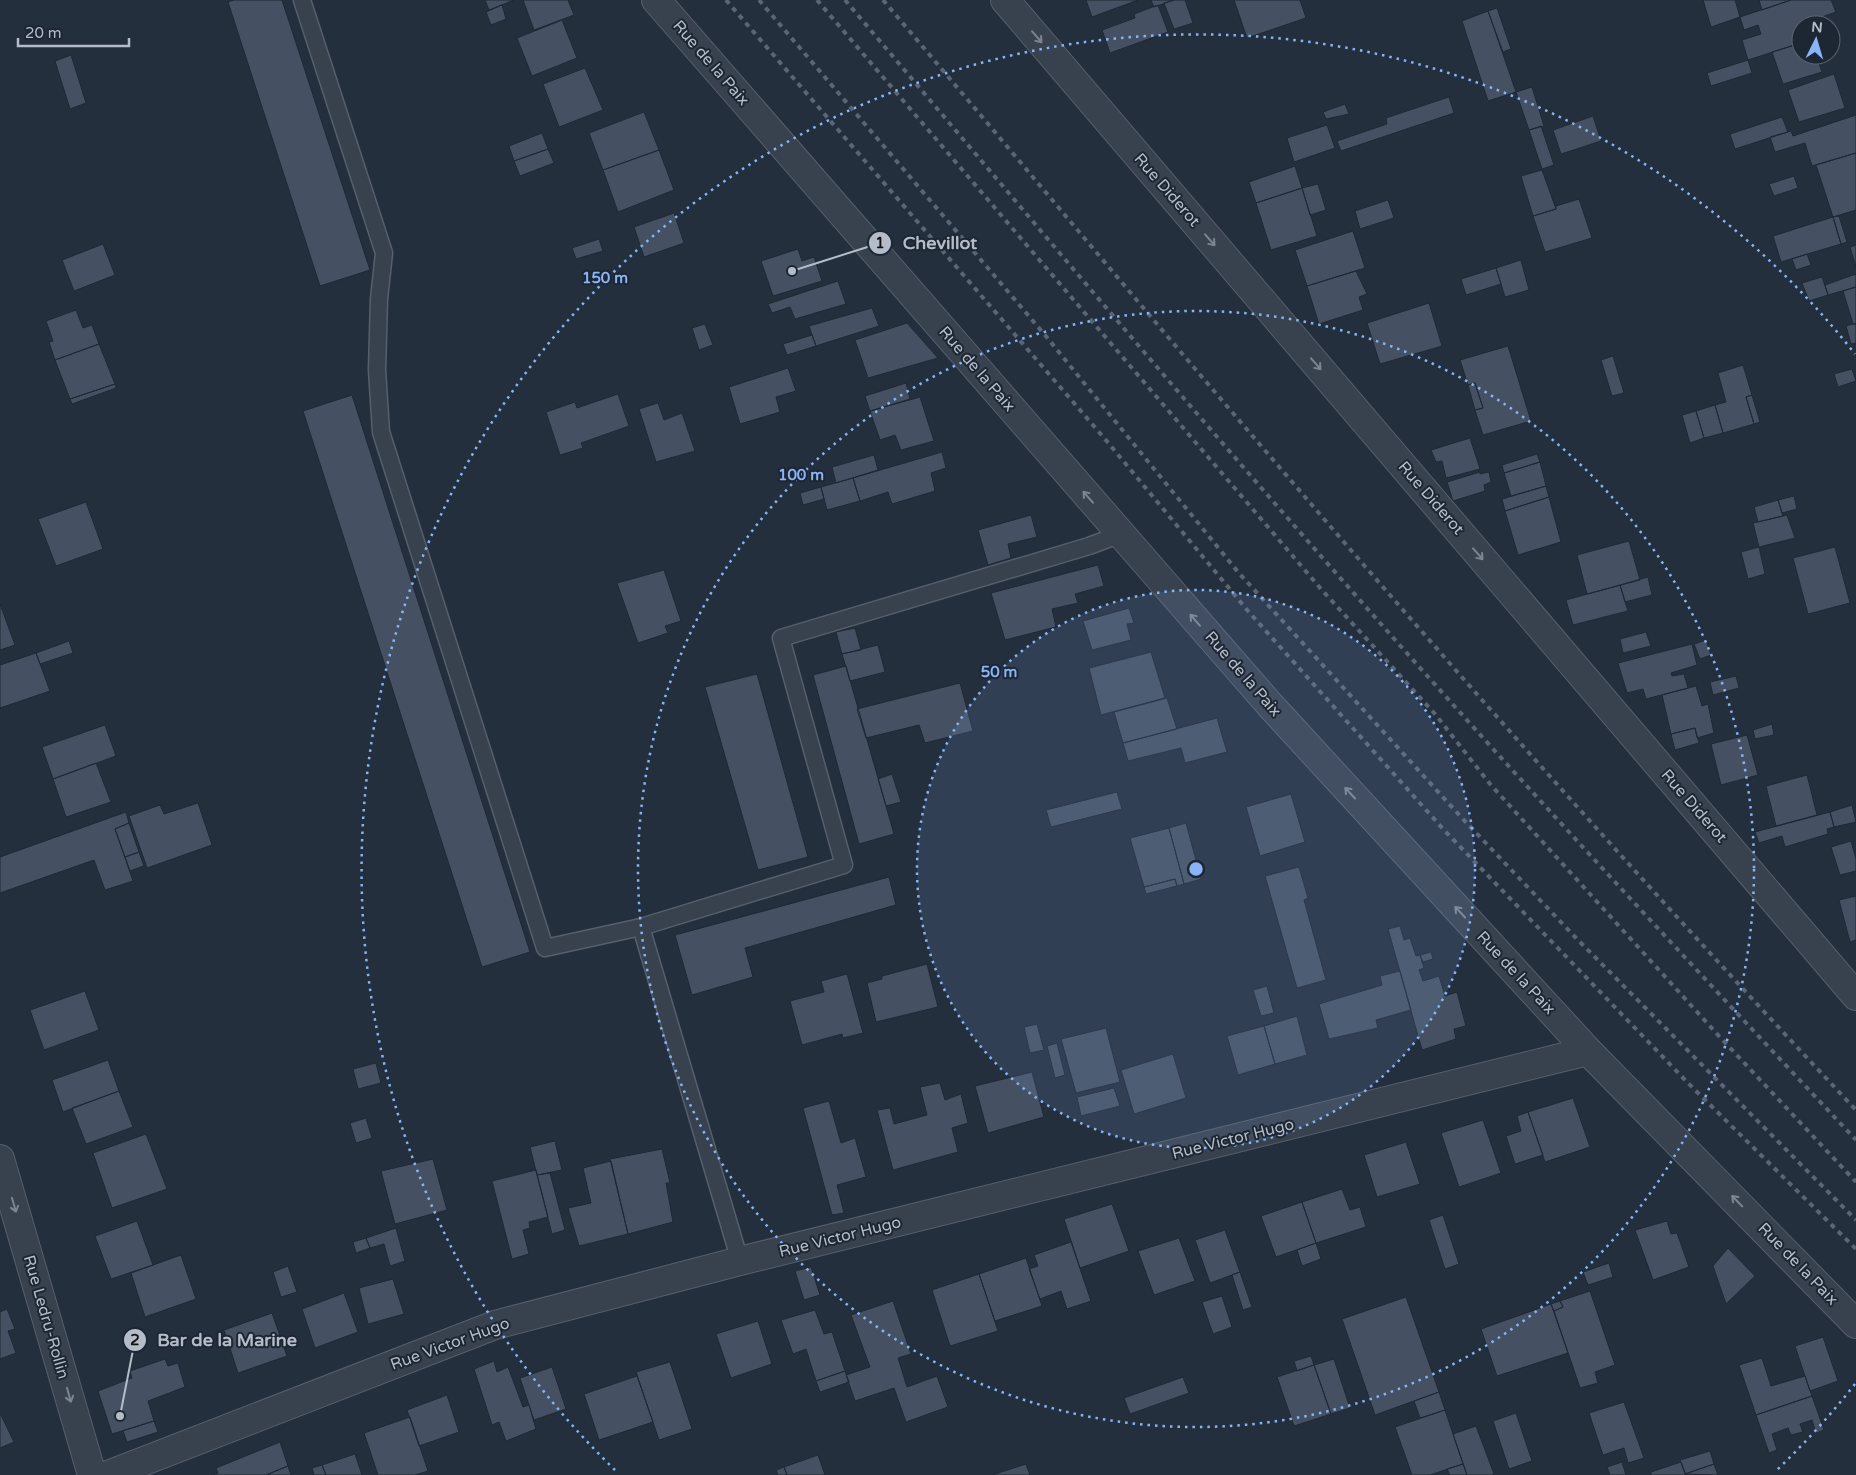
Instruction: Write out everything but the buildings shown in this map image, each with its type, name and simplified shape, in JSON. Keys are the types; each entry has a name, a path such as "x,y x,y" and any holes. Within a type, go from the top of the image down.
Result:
{"street":[{"name":"Rue de la Paix","path":"656,0 1270,705 1588,1051 1856,1324"},
{"name":"Rue Diderot","path":"1005,0 1856,996"},
{"name":"Rue Victor Hugo","path":"108,1475 495,1325 740,1261 1588,1051"},
{"name":"Rue Ledru-Rollin","path":"0,1158 92,1475"}],"lane":[{"path":"302,0 384,253 379,299 377,370 381,432 545,948 641,927 844,865 781,638 1089,546 1121,534"},
{"path":"641,927 740,1261"}],"railway":[{"path":"726,0 1105,439 1248,611 1444,830 1688,1083 1856,1249"},
{"path":"759,0 1045,335 1238,572 1461,817 1576,938 1856,1220"},
{"path":"817,0 1321,589 1435,714 1490,784 1718,1035 1856,1182"},
{"path":"845,0 1155,364 1406,652 1597,863 1856,1140"},
{"path":"883,0 1231,411 1422,632 1637,873 1856,1110"}],"place":[{"name":"Chevillot","path":"792,271"},
{"name":"Bar de la Marine","path":"120,1416"}]}
